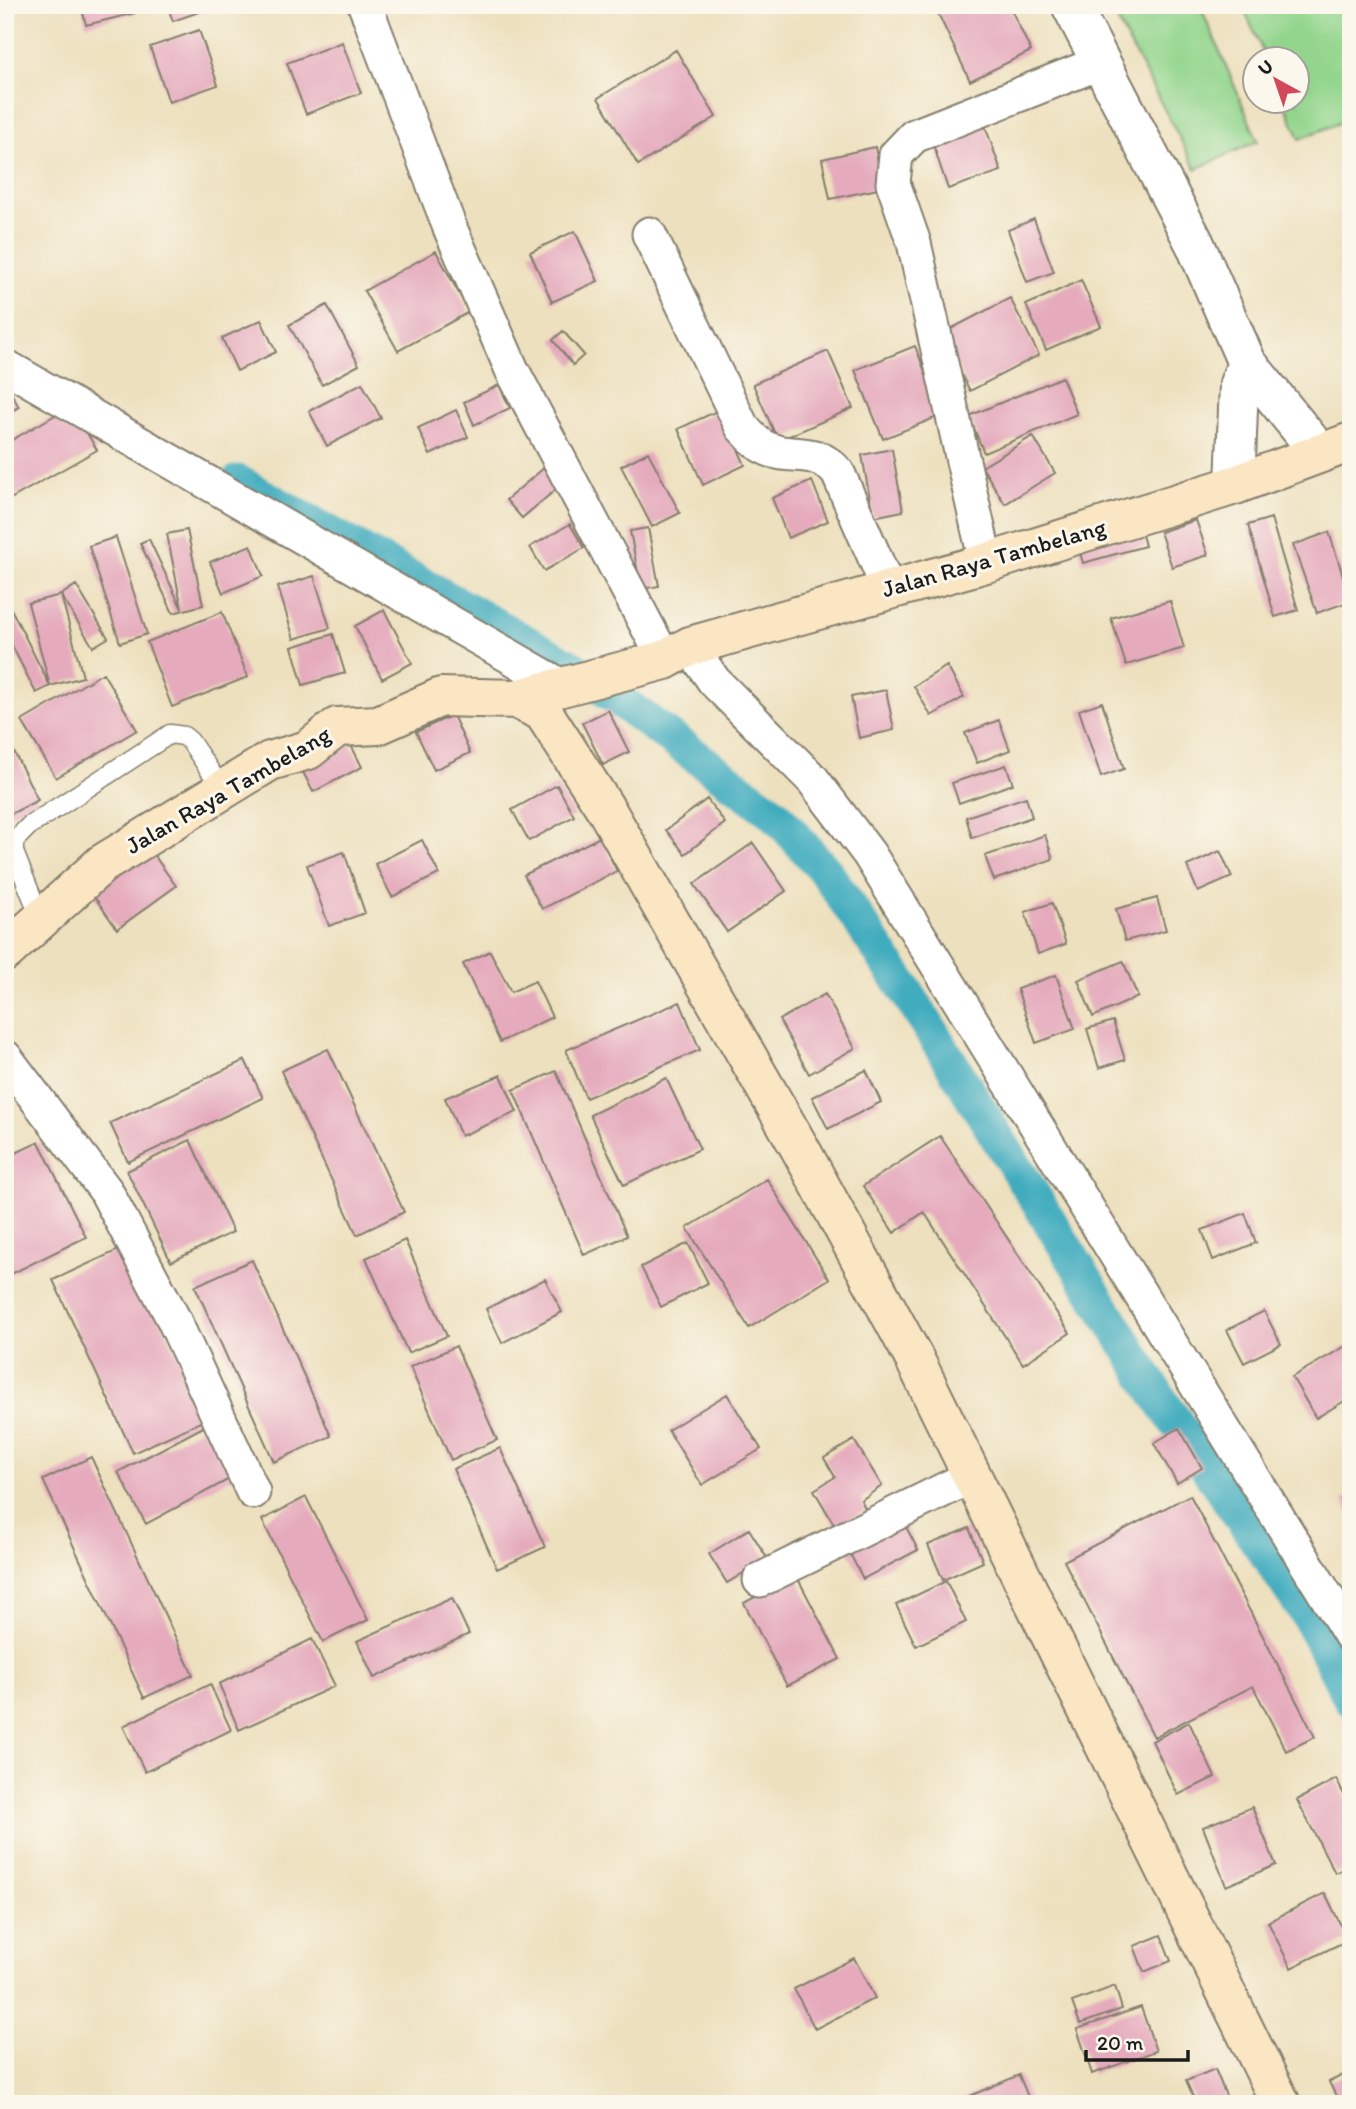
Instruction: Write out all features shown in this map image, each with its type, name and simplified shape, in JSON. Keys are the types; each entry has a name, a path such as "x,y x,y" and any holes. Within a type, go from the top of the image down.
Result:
{"main road":[{"name":"Jalan Raya Tambelang","path":"5,952 42,922 102,864 270,761 308,750 337,727 378,725 441,697 516,699 565,688 888,588 986,563 1235,485 1335,447"},
{"path":"516,699 543,712 607,811 841,1225 972,1476 1281,2104"}],"street":[{"path":"365,5 450,229 512,370 663,658 714,681 813,780 869,854 1351,1636"},
{"path":"1071,5 1195,244 1247,363 1335,447"},
{"path":"986,563 914,243 893,183 892,167 901,147 914,136 1102,62"},
{"path":"649,234 742,427 764,447 819,456 831,465 838,473 888,588"},
{"path":"1235,485 1239,384 1247,363"},
{"path":"5,366 565,688"},
{"path":"9,1062 106,1191 174,1320 253,1492"},
{"path":"760,1580 972,1476"}],"lane":[{"path":"42,922 14,852 14,841 29,826 170,734 184,736 190,741 223,790"}],"green space":[{"path":"1109,5 1200,5 1240,99 1240,116 1247,116 1258,141 1196,169"},
{"path":"1242,5 1351,5 1351,118 1300,139 1290,116 1310,116 1310,46 1260,46"}],"building":[{"path":"81,5 133,5 135,13 86,25"},
{"path":"167,5 215,5 216,6 173,21"},
{"path":"934,5 1009,5 1031,51 970,81"},
{"path":"199,30 218,85 169,102 150,47"},
{"path":"342,42 361,93 306,114 287,63"},
{"path":"676,50 716,117 638,165 598,98"},
{"path":"983,120 1001,171 948,189 931,138"},
{"path":"875,147 883,188 830,199 822,159"},
{"path":"1034,219 1054,272 1027,282 1008,230"},
{"path":"575,231 598,281 552,302 530,252"},
{"path":"436,251 469,312 398,351 364,291"},
{"path":"1081,280 1101,326 1046,350 1026,305"},
{"path":"1010,298 1039,355 970,391 941,334"},
{"path":"327,305 359,365 322,385 289,325"},
{"path":"261,320 276,352 237,371 222,338"},
{"path":"563,331 584,355 573,365 553,340"},
{"path":"915,346 942,415 883,439 855,370"},
{"path":"828,351 853,408 778,441 753,384"},
{"path":"1062,377 1077,414 984,453 969,416"},
{"path":"5,382 19,407 5,414"},
{"path":"362,383 381,418 327,446 309,411"},
{"path":"499,385 510,408 474,425 464,402"},
{"path":"71,406 97,450 5,502 5,444"},
{"path":"721,409 745,465 703,485 678,429"},
{"path":"456,410 468,437 430,455 418,428"},
{"path":"1033,436 1055,473 1005,504 982,467"},
{"path":"892,449 903,511 873,517 862,455"},
{"path":"648,452 680,513 652,527 621,466"},
{"path":"545,467 560,486 522,518 506,500"},
{"path":"812,481 828,521 788,538 772,498"},
{"path":"1135,508 1145,546 1083,563 1072,525"},
{"path":"1271,518 1298,610 1275,617 1248,525"},
{"path":"1196,520 1208,555 1172,567 1160,532"},
{"path":"570,524 584,548 544,571 530,547"},
{"path":"648,528 659,586 641,589 630,531"},
{"path":"187,530 203,605 173,613 140,543 149,539 182,609 167,534"},
{"path":"1329,532 1351,601 1317,613 1293,545"},
{"path":"116,537 147,634 120,643 89,546"},
{"path":"251,545 263,576 223,593 210,562"},
{"path":"314,576 330,628 294,639 278,587"},
{"path":"76,585 108,638 93,647 61,595"},
{"path":"61,595 83,677 50,686 28,603"},
{"path":"1170,601 1184,648 1126,665 1111,618"},
{"path":"8,603 50,686 36,693 5,632 5,604"},
{"path":"384,610 412,663 382,679 355,626"},
{"path":"222,612 248,677 172,707 147,642"},
{"path":"333,634 345,673 303,685 292,647"},
{"path":"947,666 964,697 931,716 914,686"},
{"path":"103,673 137,730 56,778 22,721"},
{"path":"886,690 894,730 859,738 851,697"},
{"path":"1102,702 1124,769 1101,777 1079,710"},
{"path":"608,710 629,752 603,765 582,723"},
{"path":"453,715 470,753 434,770 416,732"},
{"path":"999,720 1010,750 977,763 965,733"},
{"path":"8,740 38,800 5,817 5,742"},
{"path":"350,743 362,767 313,792 301,768"},
{"path":"1006,765 1013,784 959,803 952,783"},
{"path":"557,785 574,816 529,841 512,810"},
{"path":"1026,797 1032,817 972,838 966,817"},
{"path":"707,799 725,823 685,854 666,830"},
{"path":"1045,835 1053,859 994,880 985,856"},
{"path":"141,837 176,886 117,929 82,879"},
{"path":"600,837 617,871 542,909 524,875"},
{"path":"422,840 439,874 392,897 375,864"},
{"path":"753,843 786,891 727,932 694,884"},
{"path":"1220,851 1232,877 1198,892 1187,866"},
{"path":"344,852 365,913 329,926 307,865"},
{"path":"1157,898 1166,930 1125,941 1116,909"},
{"path":"1052,903 1066,944 1038,954 1025,912"},
{"path":"490,951 511,992 535,981 552,1017 500,1042 463,964"},
{"path":"1123,961 1138,997 1093,1017 1078,980"},
{"path":"1056,975 1075,1029 1036,1043 1017,989"},
{"path":"825,994 855,1048 809,1074 779,1020"},
{"path":"680,1002 700,1050 586,1098 566,1050"},
{"path":"1113,1021 1125,1060 1099,1068 1087,1029"},
{"path":"328,1049 404,1212 357,1235 281,1071"},
{"path":"245,1060 263,1098 128,1162 110,1123"},
{"path":"866,1070 881,1102 828,1129 812,1097"},
{"path":"556,1071 627,1236 584,1255 513,1090"},
{"path":"501,1075 517,1112 461,1136 445,1098"},
{"path":"666,1078 700,1149 624,1185 590,1115"},
{"path":"940,1136 1070,1333 1023,1364 924,1212 894,1233 863,1186"},
{"path":"190,1140 233,1232 171,1262 127,1171"},
{"path":"39,1142 86,1237 5,1277 5,1158"},
{"path":"767,1179 829,1279 749,1328 687,1228"},
{"path":"1245,1213 1256,1243 1213,1260 1202,1230"},
{"path":"405,1240 447,1336 408,1353 366,1258"},
{"path":"688,1243 708,1283 661,1307 641,1267"},
{"path":"127,1246 207,1419 133,1453 53,1280"},
{"path":"252,1260 331,1436 274,1462 195,1286"},
{"path":"545,1279 562,1312 502,1343 486,1309"},
{"path":"1264,1311 1281,1344 1244,1363 1227,1330"},
{"path":"1351,1343 1351,1397 1316,1418 1292,1377"},
{"path":"456,1346 497,1440 451,1460 410,1367"},
{"path":"727,1394 761,1449 702,1485 668,1430"},
{"path":"207,1425 235,1476 146,1524 118,1472"},
{"path":"1179,1428 1202,1468 1177,1483 1154,1443"},
{"path":"854,1440 882,1486 861,1500 866,1510 836,1528 814,1490 835,1477 824,1458"},
{"path":"500,1448 545,1547 497,1569 453,1469"},
{"path":"91,1457 193,1675 144,1698 43,1480"},
{"path":"1190,1495 1315,1737 1286,1751 1253,1686 1154,1737 1064,1561"},
{"path":"1351,1496 1351,1516 1343,1500"},
{"path":"306,1497 368,1620 323,1642 262,1520"},
{"path":"901,1517 918,1550 863,1579 846,1546"},
{"path":"969,1528 983,1562 943,1580 928,1545"},
{"path":"749,1529 767,1558 727,1583 709,1554"},
{"path":"796,1575 840,1659 787,1686 744,1603"},
{"path":"946,1581 966,1622 916,1646 896,1605"},
{"path":"452,1598 469,1634 374,1678 357,1641"},
{"path":"312,1639 335,1686 239,1730 219,1684"},
{"path":"210,1684 231,1730 145,1772 123,1726"},
{"path":"1189,1722 1215,1777 1178,1795 1152,1741"},
{"path":"1336,1779 1351,1808 1351,1865 1335,1873 1297,1800"},
{"path":"1252,1807 1276,1865 1226,1886 1203,1827"},
{"path":"1325,1893 1348,1940 1291,1968 1268,1922"},
{"path":"1161,1935 1171,1961 1144,1972 1134,1946"},
{"path":"854,1958 875,1998 815,2029 794,1989"},
{"path":"1115,1986 1122,2009 1080,2024 1072,2002"},
{"path":"1141,2007 1156,2051 1092,2074 1077,2029"},
{"path":"1215,2069 1227,2098 1212,2104 1196,2104 1186,2081"},
{"path":"1351,2071 1351,2104 1340,2104 1329,2082"},
{"path":"1019,2075 1031,2104 967,2104 965,2098"}],"waterway":[{"path":"238,482 585,675 776,815 826,872 903,986 1162,1402 1307,1614 1351,1700"}]}
